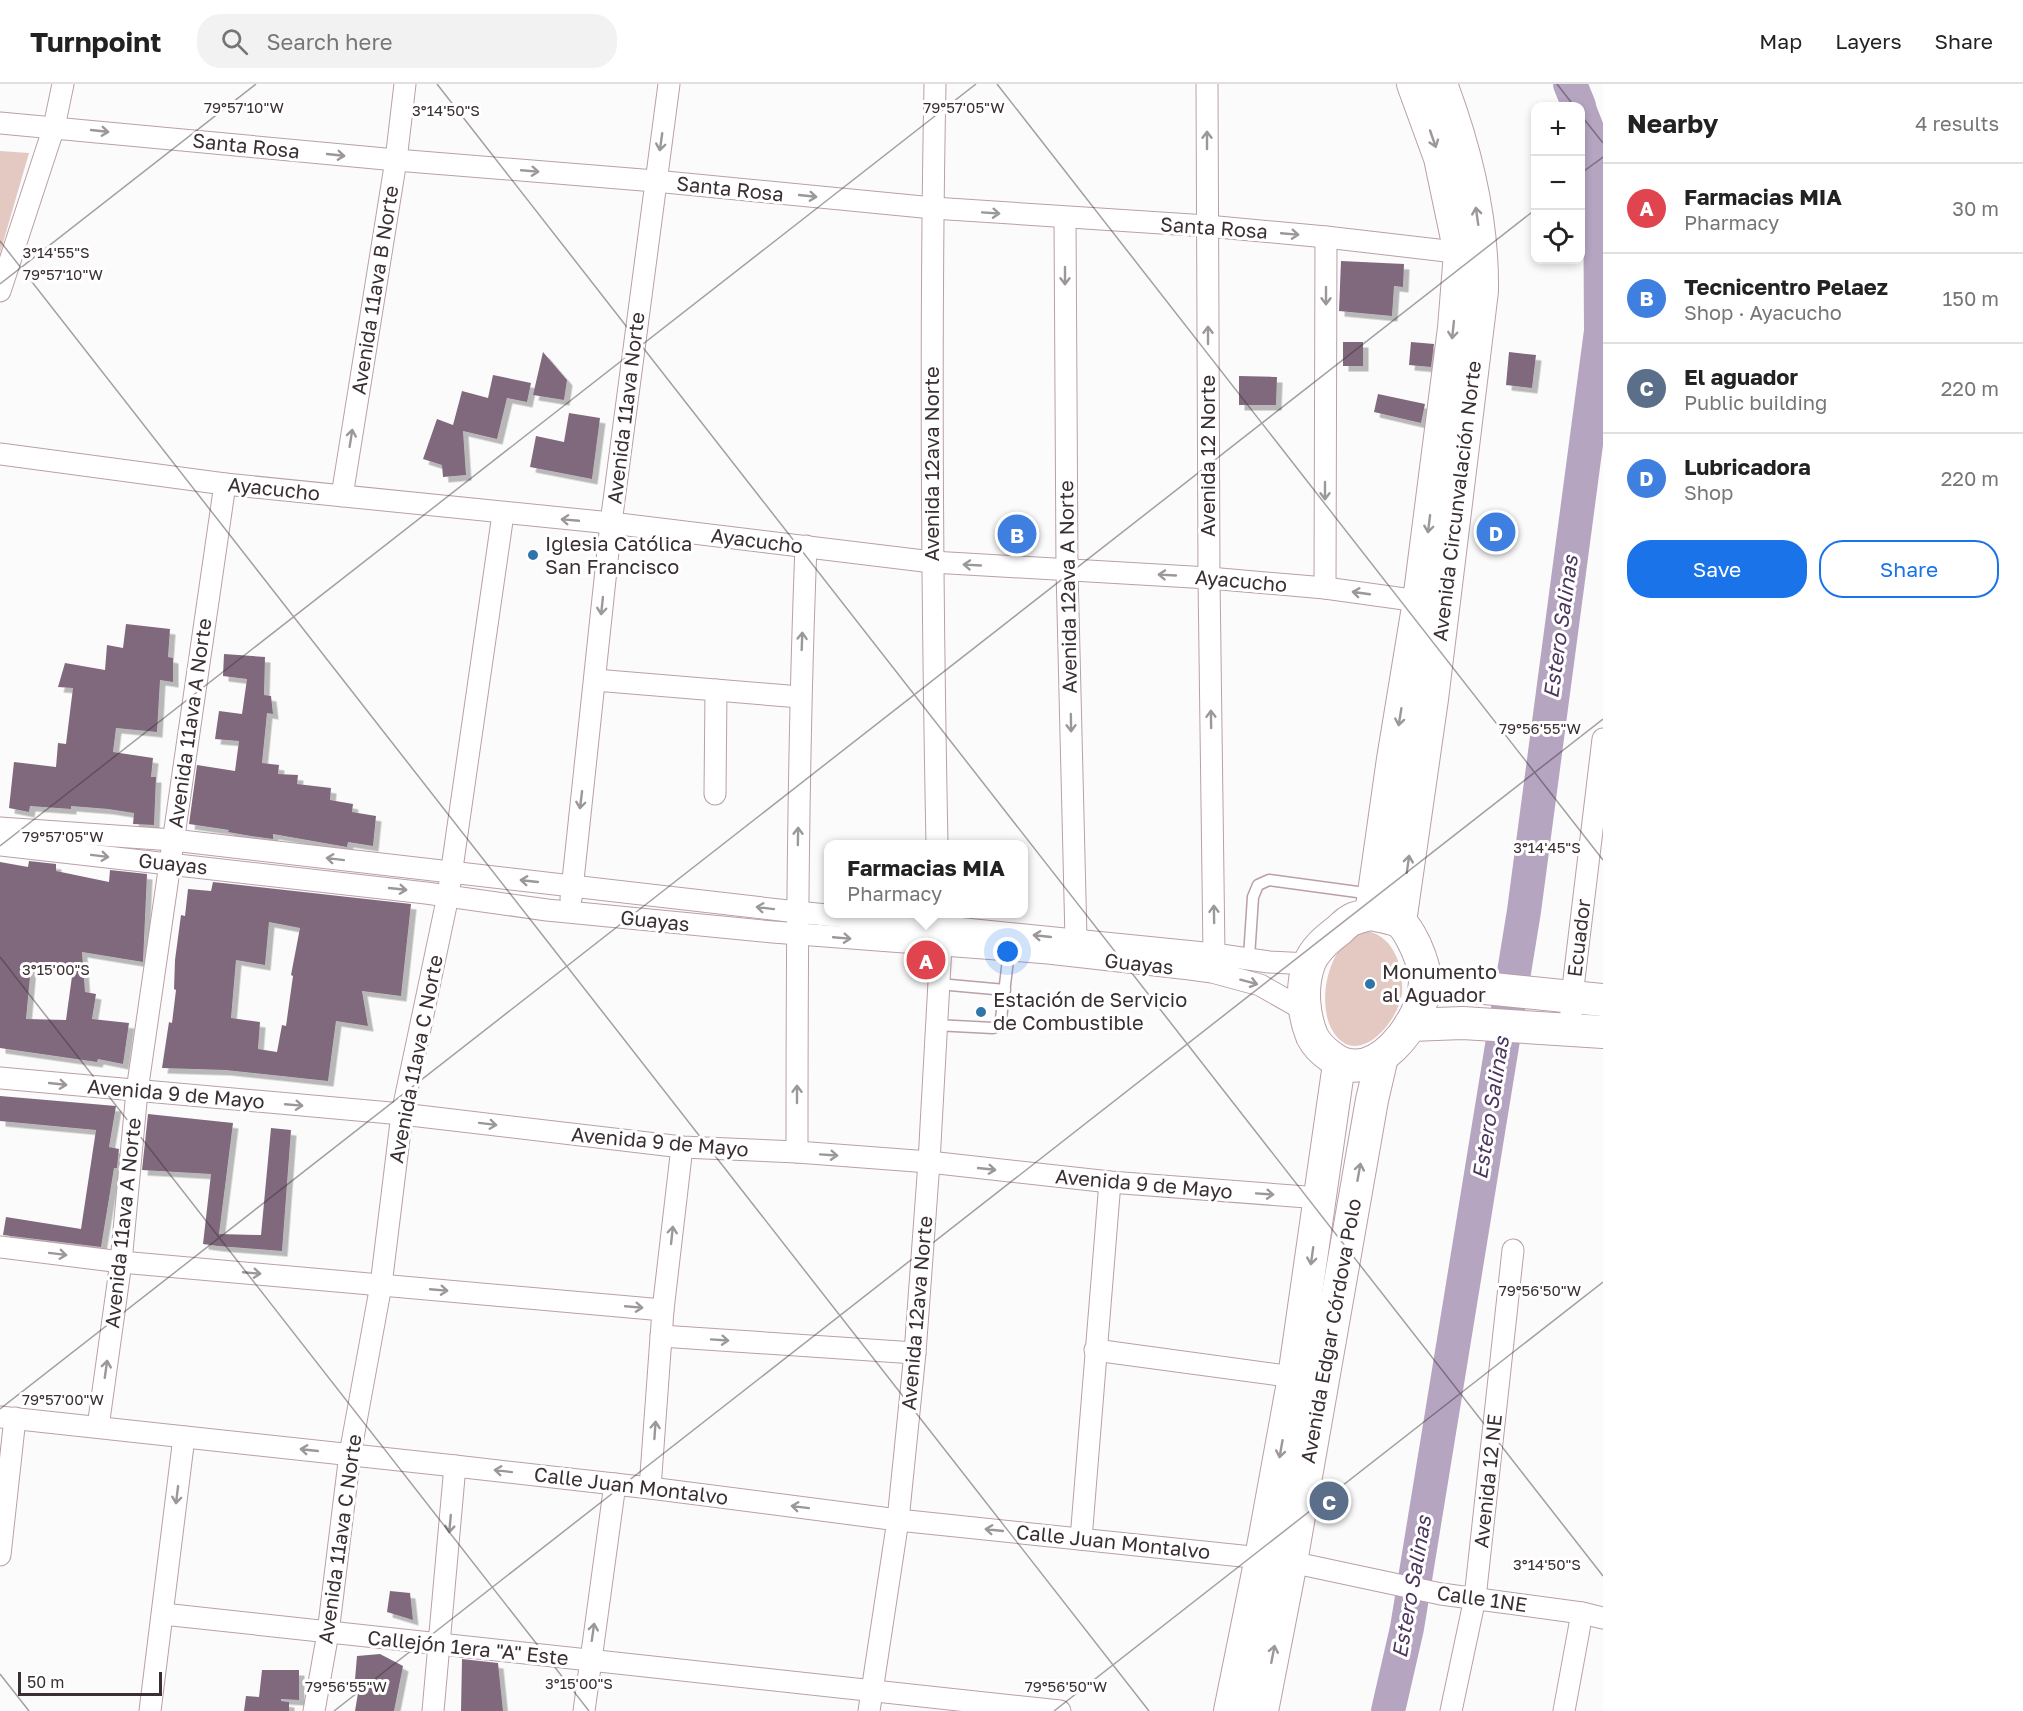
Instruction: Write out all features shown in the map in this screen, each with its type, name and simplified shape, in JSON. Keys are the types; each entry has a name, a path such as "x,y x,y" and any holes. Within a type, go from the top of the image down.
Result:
{"main road":[{"name":"Avenida Circunvalación Norte","path":"1413,84 1471,254"},
{"name":"Avenida Circunvalación Norte","path":"1382,910 1393,759 1431,604 1454,328 1471,254 1474,197 1441,84"},
{"path":"1382,910 1411,937 1423,963 1425,982 1420,1006 1398,1042 1382,1057 1361,1067 1338,1064 1323,1051 1313,1038 1304,1010 1309,964 1317,950 1329,937 1352,920 1382,910"},
{"path":"1425,982 1603,1000"},
{"path":"1410,1025 1463,1023 1603,1032"},
{"name":"Avenida Edgar Córdova Polo","path":"1230,1711 1276,1560 1382,1057"},
{"name":"Avenida Edgar Córdova Polo","path":"1262,1711 1294,1377 1338,1064"}],"street":[{"path":"0,291 54,127 63,84"},
{"name":"Avenida 11ava B Norte","path":"342,496 396,160 405,84"},
{"name":"Avenida 11ava Norte","path":"570,912 571,885 611,524 669,84"},
{"name":"Avenida 12ava Norte","path":"935,84 932,562 937,840"},
{"name":"Avenida 12 Norte","path":"1207,84 1213,963"},
{"name":"Santa Rosa","path":"0,123 933,208 1207,226 1471,254"},
{"name":"Avenida 12ava A Norte","path":"1065,218 1067,570 1074,948"},
{"path":"1325,588 1326,237"},
{"name":"Ayacucho","path":"0,454 225,484 611,524 932,562 1209,578 1325,588 1431,604"},
{"name":"Avenida 11ava A Norte","path":"98,1427 121,1262 137,1092 225,484"},
{"name":"Avenida 11ava C Norte","path":"314,1711 328,1632 350,1455 381,1285 402,1114 448,896 503,513"},
{"path":"797,1152 800,697 806,546"},
{"path":"595,680 800,697"},
{"path":"715,794 716,690"},
{"name":"Ecuador","path":"1570,1029 1603,740"},
{"name":"Guayas","path":"0,828 173,840 824,915"},
{"name":"Guayas","path":"0,845 570,912 797,934 939,928 1009,951 1074,948"},
{"name":"Guayas","path":"850,918 939,928 1074,948 1213,963 1249,957 1269,962 1309,964"},
{"name":"Avenida 12ava Norte","path":"870,1701 897,1520 915,1353 929,1162 939,984 939,928"},
{"name":"Guayas","path":"1213,963 1260,985 1304,1010"},
{"name":"Avenida 9 de Mayo","path":"0,1078 402,1114 682,1148 797,1152 929,1162 1110,1182 1320,1198"},
{"path":"650,1488 663,1310 682,1148"},
{"path":"1081,1539 1110,1182"},
{"path":"0,1247 121,1262 663,1310"},
{"name":"Avenida 12 NE","path":"1451,1711 1475,1598 1513,1250"},
{"path":"661,1336 915,1353"},
{"path":"1095,1350 1294,1377"},
{"path":"0,1555 8,1418"},
{"name":"Calle Juan Montalvo","path":"8,1418 650,1488 897,1520 1276,1560"},
{"path":"150,1711 184,1437"},
{"path":"433,1711 441,1643 455,1466"},
{"path":"584,1711 589,1661 615,1484"},
{"name":"Calle 1NE","path":"1276,1560 1441,1594 1582,1613 1603,1618"},
{"path":"1564,1711 1582,1613"},
{"name":"Callejón 1era \"A\" Este","path":"163,1614 589,1661 870,1701 1060,1711"}],"lane":[{"path":"1249,957 1253,897 1258,885 1269,880 1382,910"},
{"path":"935,1025 993,1028 998,1026 1001,1019 1009,951"},
{"path":"939,984 1005,990"}],"shaded area":[{"path":"0,151 29,153 0,253"},
{"path":"1367,931 1382,937 1395,953 1401,971 1402,994 1392,1019 1383,1030 1362,1045 1351,1046 1340,1040 1331,1028 1327,1017 1325,991 1331,965 1337,953 1354,936"}],"building":[{"path":"1341,261 1404,264 1403,287 1394,286 1392,316 1339,311"},
{"path":"1343,342 1363,342 1363,366 1343,366"},
{"path":"1411,342 1434,344 1431,367 1409,365"},
{"path":"543,352 567,380 564,400 533,395"},
{"path":"1509,352 1536,355 1532,388 1506,385"},
{"path":"493,375 531,383 527,402 507,398 497,439 463,431 466,475 443,477 442,465 423,459 437,419 453,425 462,391 488,398"},
{"path":"1239,376 1277,377 1276,405 1239,405"},
{"path":"1378,394 1425,404 1421,423 1374,412"},
{"path":"569,413 600,418 592,479 530,467 536,436 564,442"},
{"path":"126,624 170,629 168,657 173,658 173,682 160,680 157,732 116,728 113,752 153,758 151,777 156,777 154,825 133,824 134,813 108,809 30,806 29,812 9,808 14,762 56,767 58,743 66,744 73,688 58,687 65,663 105,670 107,645 123,648"},
{"path":"224,654 265,657 264,695 271,696 273,714 267,713 262,763 279,765 278,774 298,775 297,784 331,788 330,800 353,804 352,812 376,816 373,846 348,842 347,847 273,834 273,839 189,824 197,765 235,771 239,741 215,739 219,711 242,714 247,679 223,676"},
{"path":"29,861 56,864 56,871 109,882 110,870 147,874 143,962 82,952 85,992 96,994 92,1019 129,1023 123,1064 0,1048 0,862 28,867","holes":["31,966 73,969 66,1020 26,1019"]},
{"path":"213,882 411,904 401,996 362,991 368,1026 336,1021 328,1081 225,1070 162,1068 169,1022 172,1023 176,990 174,989 175,960 181,915 185,916 188,889 211,891","holes":["269,922 300,928 291,975 293,976 286,1026 282,1025 277,1052 258,1049 260,1022 231,1018 236,960 265,965"]},
{"path":"0,1096 116,1106 109,1147 119,1149 117,1168 114,1168 101,1247 3,1235 6,1217 81,1229 96,1130 0,1121"},
{"path":"148,1114 233,1123 219,1234 261,1235 271,1128 291,1130 282,1251 203,1244 211,1174 142,1170"},
{"path":"390,1591 410,1593 413,1620 387,1612"},
{"path":"380,1654 403,1666 394,1711 355,1711 358,1693 354,1691 357,1656"},
{"path":"462,1659 498,1663 503,1711 461,1711"},
{"path":"262,1670 299,1670 299,1700 281,1699 281,1701 289,1702 289,1711 244,1711 246,1696 259,1697"}],"waterway":[{"name":"Estero Salinas","path":"1570,84 1577,102"},
{"name":"Estero Salinas","path":"1388,1711 1407,1628 1524,911 1601,331 1600,162 1585,124"}],"place":[{"name":"Lubricadora","path":"1496,532"},
{"name":"Tecnicentro Pelaez","path":"1017,534"},
{"name":"Iglesia Católica San Francisco","path":"533,555"},
{"name":"Farmacias MIA","path":"926,960"},
{"name":"Monumento al Aguador","path":"1370,984"},
{"name":"Estación de Servicio de Combustible","path":"981,1012"},
{"name":"El aguador","path":"1329,1501"}]}
